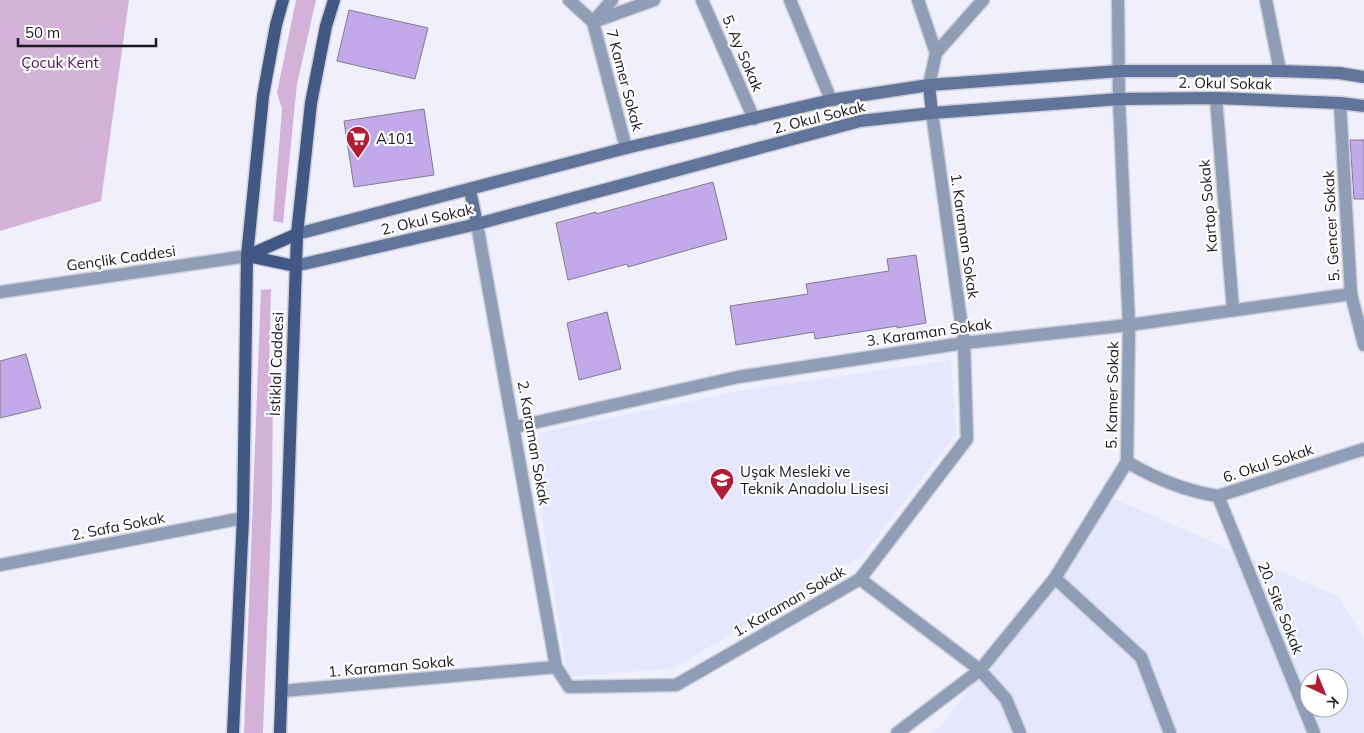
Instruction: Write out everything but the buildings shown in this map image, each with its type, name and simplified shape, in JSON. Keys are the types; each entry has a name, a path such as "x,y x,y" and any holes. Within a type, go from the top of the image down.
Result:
{"main road":[{"name":"İstiklal Caddesi","path":"234,733 243,518 247,256 263,96 276,25 283,0"},
{"name":"İstiklal Caddesi","path":"280,733 297,234 311,103 326,26 334,0"},
{"path":"247,256 297,234"},
{"path":"247,256 295,266"}],"street":[{"name":"7 Kamer Sokak","path":"569,0 593,22 626,148"},
{"path":"593,22 612,0"},
{"path":"593,22 654,0"},
{"name":"5. Ay Sokak","path":"702,0 754,119"},
{"path":"790,0 831,100"},
{"path":"918,0 936,53"},
{"path":"932,113 928,85 936,53 983,0"},
{"name":"5. Kamer Sokak","path":"897,733 980,670 1055,578 1127,462 1129,325 1119,99 1118,0"},
{"path":"1266,0 1280,71"},
{"name":"2. Okul Sokak","path":"297,234 626,148 831,100 928,85 1120,71 1280,71 1339,73 1364,77"},
{"name":"2. Okul Sokak","path":"295,266 477,224 860,121 932,113 1119,99 1216,98 1340,103 1364,106"},
{"name":"Kartop Sokak","path":"1216,98 1233,310"},
{"name":"5. Gencer Sokak","path":"1340,103 1351,294 1364,345"},
{"name":"1. Karaman Sokak","path":"282,691 556,667 569,687 676,685 860,579 967,438 964,343 932,113"},
{"path":"470,190 477,224"},
{"name":"2. Karaman Sokak","path":"477,224 515,427 556,667"},
{"name":"Gençlik Caddesi","path":"0,292 247,256"},
{"name":"3. Karaman Sokak","path":"515,427 738,377 964,343 1129,325 1351,294"},
{"name":"6. Okul Sokak","path":"1127,462 1156,479 1200,493 1218,496 1364,449"},
{"name":"20. Site Sokak","path":"1218,496 1314,733"},
{"name":"2. Safa Sokak","path":"0,565 243,518"},
{"path":"1055,578 1141,657 1170,733"},
{"path":"860,579 980,670 1006,699 1020,733"}],"shaded area":[{"name":"Uşak Mesleki ve Teknik Anadolu Lisesi","path":"951,360 956,434 861,557 674,668 568,677 530,445 539,433 739,391"},
{"path":"1110,497 1339,597 1364,640 1364,733 929,733 940,728"}],"green space":[{"name":"Çocuk Kent","path":"0,0 129,0 101,201 0,231"},
{"path":"296,0 316,0 297,84 283,223 273,221 282,109 277,93"},
{"path":"271,289 269,369 273,377 272,501 263,733 244,733 261,290"}],"place":[{"name":"A101","path":"358,159"},
{"name":"Uşak Mesleki ve Teknik Anadolu Lisesi","path":"722,501"}]}
